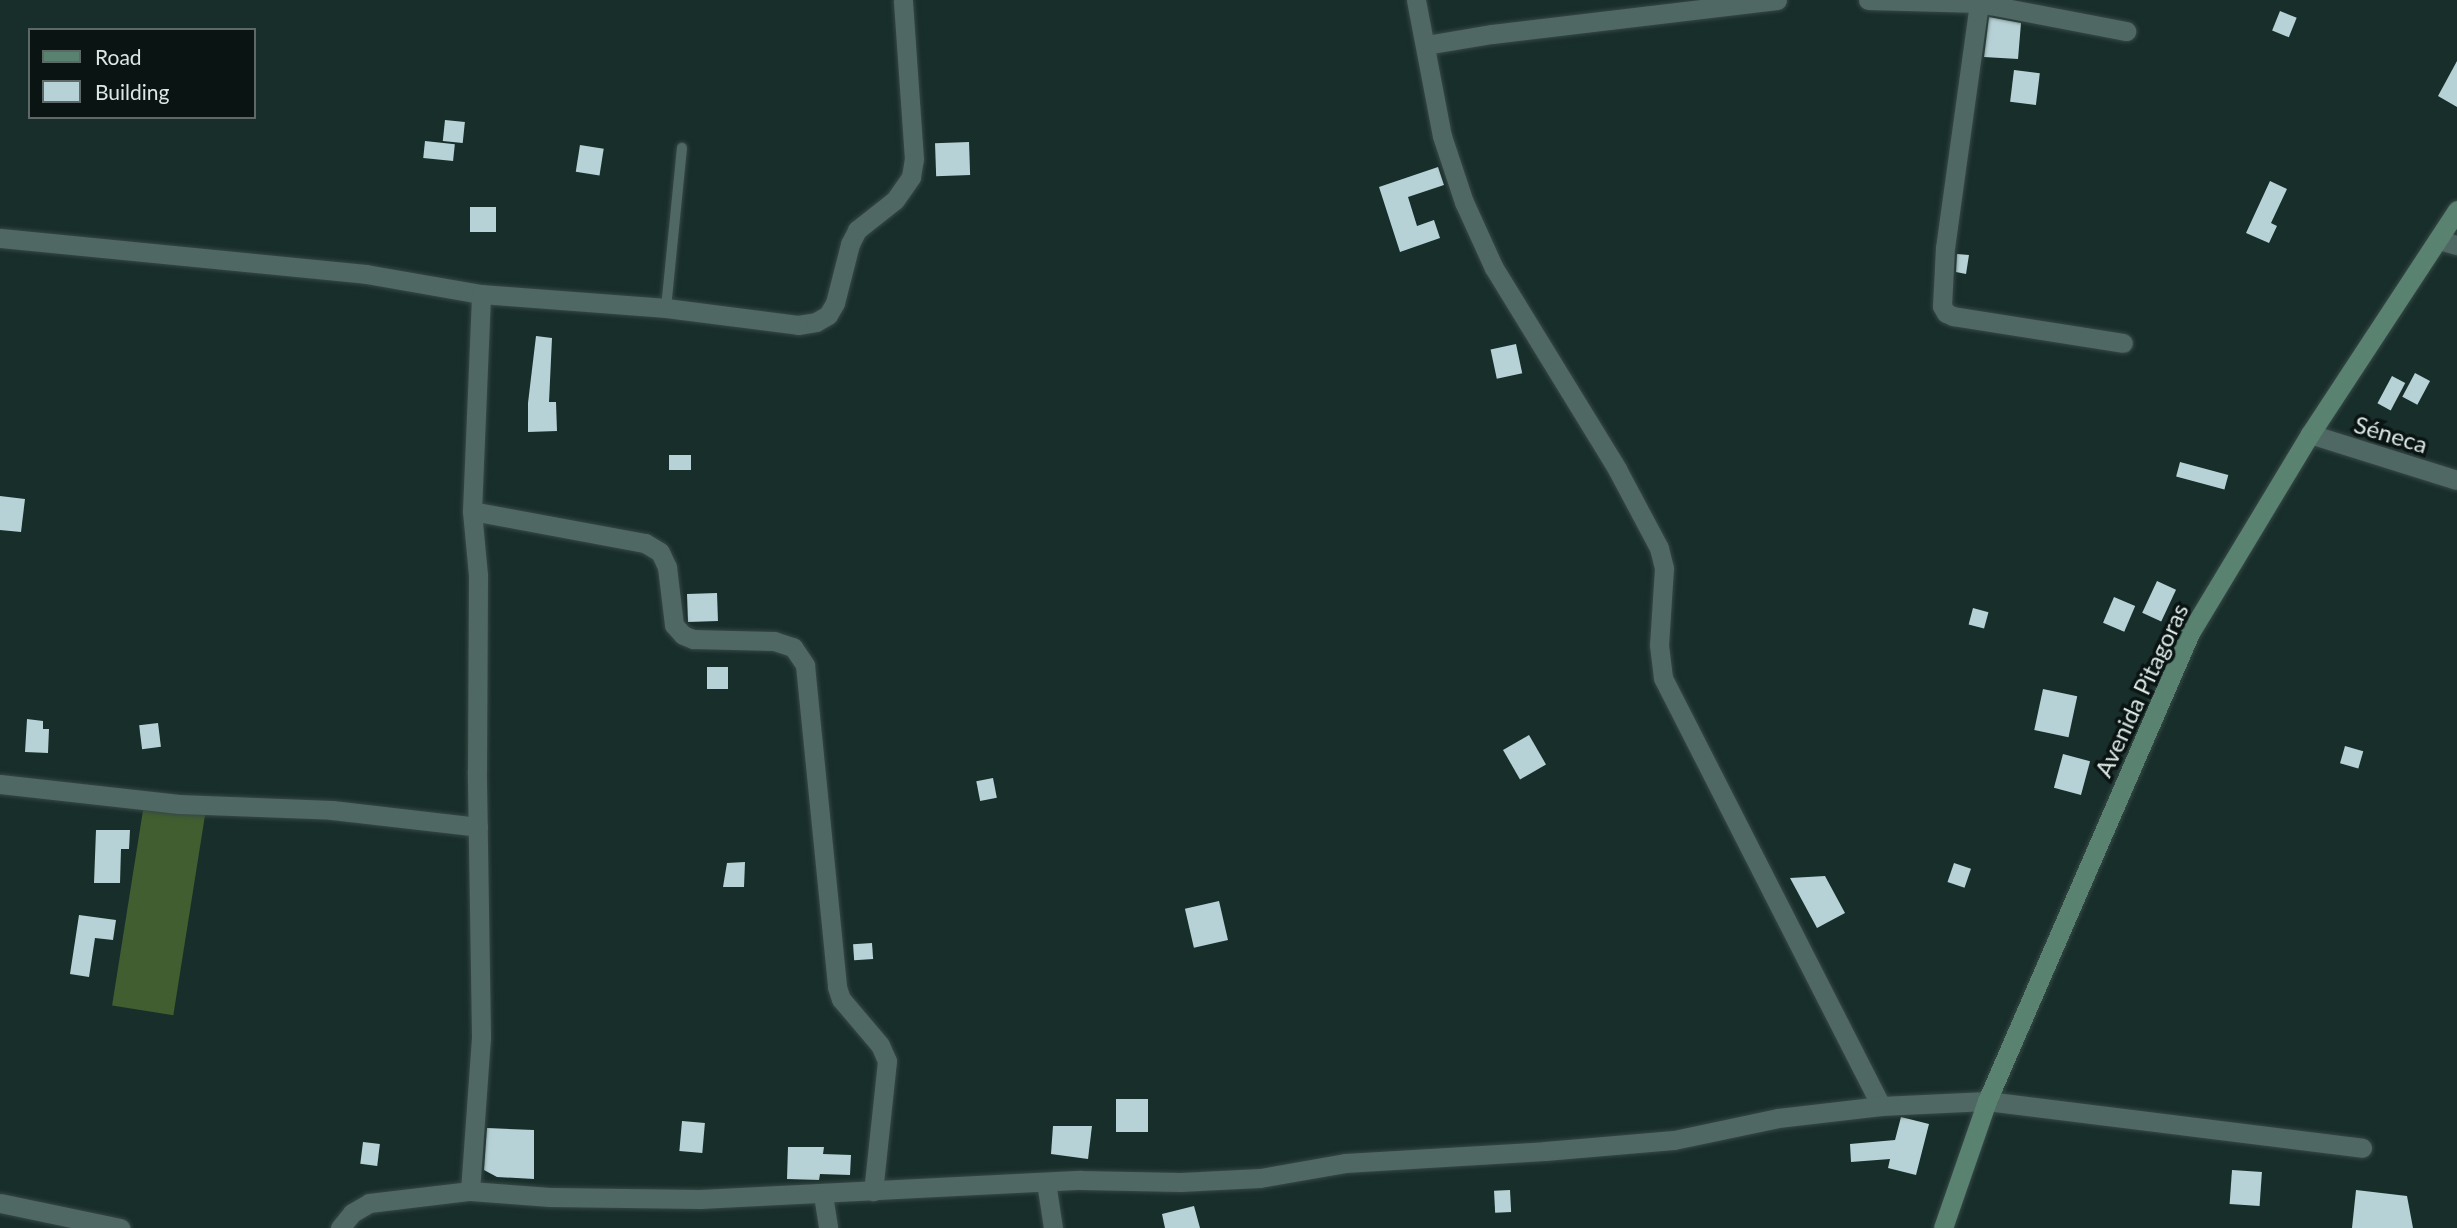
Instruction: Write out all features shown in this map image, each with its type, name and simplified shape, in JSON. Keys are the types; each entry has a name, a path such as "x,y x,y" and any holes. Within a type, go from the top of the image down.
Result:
{"main road":[{"name":"Avenida Pitagoras","path":"1943,1228 1987,1101 2190,633 2310,435 2448,242 2457,210"}],"street":[{"path":"0,238 366,274 481,294 666,308 799,325 816,322 828,315 835,303 850,244 857,230 895,200 911,177 914,159 903,0"},
{"path":"1416,0 1442,136 1464,202 1494,268 1617,469 1659,548 1664,568 1660,645 1663,678 1881,1106"},
{"path":"1426,45 1492,34 1777,0"},
{"path":"1868,0 1979,3 2126,31"},
{"path":"1979,3 1945,247 1942,306 1946,313 1953,316 2123,343"},
{"path":"470,1191 481,1036 478,575 472,511 481,294"},
{"name":"Séneca","path":"2310,435 2457,480"},
{"path":"472,511 645,543 660,552 667,567 674,625 683,635 693,639 774,641 793,647 805,665 837,987 849,1010 880,1045 887,1061 873,1191"},
{"path":"0,783 179,804 332,810 478,827"},
{"path":"340,1228 352,1213 369,1203 470,1191 550,1197 673,1199 823,1195 1046,1182 1260,1178 1345,1163 1545,1152 1674,1140 1779,1118 1881,1106 1987,1101 2362,1148"},
{"path":"1046,1182 1053,1228"},
{"path":"823,1195 828,1228"},
{"path":"0,1203 120,1228"}],"lane":[{"path":"666,308 682,148"}],"green space":[{"path":"144,804 205,814 173,1015 112,1005"}],"building":[{"path":"2280,11 2297,18 2289,37 2272,30"},
{"path":"1989,17 2021,23 2018,59 1984,57"},
{"path":"2457,61 2457,107 2438,96"},
{"path":"2014,70 2040,73 2036,105 2010,102"},
{"path":"445,120 465,122 463,143 443,141"},
{"path":"425,141 455,144 453,161 423,158"},
{"path":"969,142 970,175 936,176 935,143"},
{"path":"580,145 604,149 599,175 576,172"},
{"path":"1438,167 1444,185 1408,197 1417,226 1434,220 1440,238 1400,252 1379,187"},
{"path":"2270,181 2287,189 2271,223 2277,226 2269,243 2246,233"},
{"path":"470,207 496,207 496,232 470,232"},
{"path":"1957,254 1969,255 1966,274 1956,272"},
{"path":"536,336 552,338 549,402 556,402 557,431 528,432 528,403"},
{"path":"1516,344 1522,373 1497,379 1491,349"},
{"path":"2415,373 2430,381 2417,405 2402,397"},
{"path":"2392,376 2405,383 2391,410 2377,403"},
{"path":"669,455 691,455 691,470 669,470"},
{"path":"2180,462 2228,475 2224,489 2176,476"},
{"path":"0,496 25,499 21,532 0,530"},
{"path":"2157,581 2176,590 2161,622 2142,613"},
{"path":"717,593 718,621 688,622 687,594"},
{"path":"2114,597 2135,606 2124,632 2103,623"},
{"path":"1973,608 1988,612 1984,629 1969,624"},
{"path":"707,667 728,667 728,689 707,689"},
{"path":"2043,689 2077,696 2069,737 2034,730"},
{"path":"27,719 43,721 43,729 49,729 48,753 25,752"},
{"path":"158,723 161,747 142,749 139,725"},
{"path":"1529,735 1546,764 1520,779 1503,750"},
{"path":"2345,746 2363,751 2358,769 2340,763"},
{"path":"2063,754 2090,761 2081,795 2054,788"},
{"path":"993,778 997,798 980,801 976,781"},
{"path":"96,830 130,830 129,849 121,849 120,883 94,883"},
{"path":"745,862 744,887 723,887 727,863"},
{"path":"1954,863 1971,869 1965,888 1947,882"},
{"path":"1825,876 1845,913 1817,928 1790,878"},
{"path":"1219,901 1228,940 1194,948 1185,909"},
{"path":"79,915 116,920 113,940 95,938 89,977 70,974"},
{"path":"872,943 873,959 854,960 853,944"},
{"path":"1116,1099 1148,1099 1148,1132 1116,1132"},
{"path":"1901,1117 1929,1124 1916,1175 1888,1168 1890,1159 1851,1162 1850,1144 1895,1140"},
{"path":"682,1121 705,1123 702,1153 679,1151"},
{"path":"1053,1126 1092,1126 1088,1159 1051,1154"},
{"path":"487,1128 534,1130 534,1179 497,1177 484,1170"},
{"path":"363,1142 380,1144 377,1166 360,1164"},
{"path":"788,1147 824,1147 823,1154 851,1155 850,1175 820,1174 819,1180 787,1179"},
{"path":"2232,1170 2262,1172 2260,1206 2230,1204"},
{"path":"1510,1190 1511,1212 1495,1213 1494,1191"},
{"path":"2356,1190 2407,1196 2413,1228 2352,1228"},
{"path":"1194,1206 1200,1228 1165,1228 1162,1214"}]}
